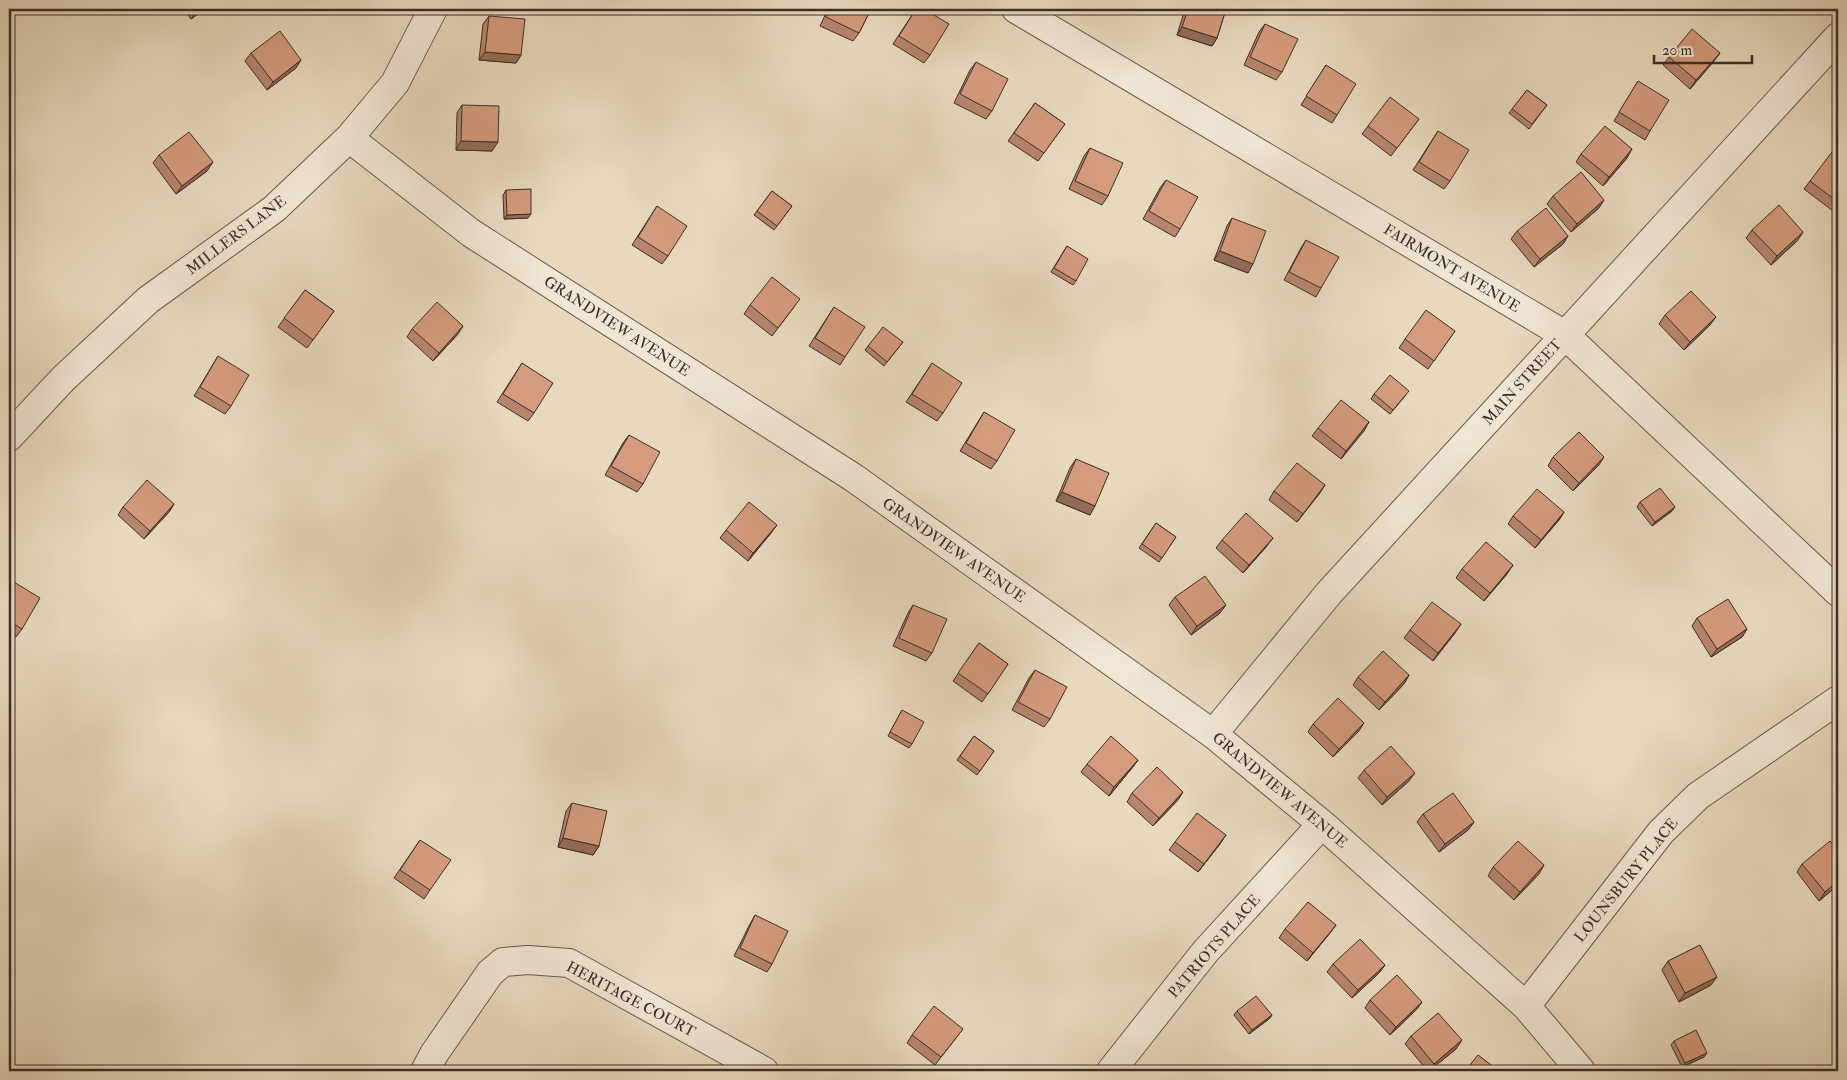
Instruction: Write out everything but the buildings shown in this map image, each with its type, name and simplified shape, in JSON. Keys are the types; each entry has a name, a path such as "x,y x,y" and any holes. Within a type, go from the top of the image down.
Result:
{"street":[{"name":"MILLERS LANE","path":"9,438 63,380 148,300 274,209 349,138 395,83 433,9"},
{"name":"FAIRMONT AVENUE","path":"1025,11 1565,336 1838,592"},
{"name":"MAIN STREET","path":"1213,734 1329,593 1838,37"},
{"name":"GRANDVIEW AVENUE","path":"349,138 471,233 854,478 1213,734 1322,824 1526,1006 1581,1071"},
{"name":"LOUNSBURY PLACE","path":"1526,1006 1661,832 1698,796 1838,700"},
{"name":"PATRIOTS PLACE","path":"1110,1071 1205,952 1322,824"},
{"name":"HERITAGE COURT","path":"425,1071 434,1054 490,973 503,962 528,960 569,963 764,1071"}]}
